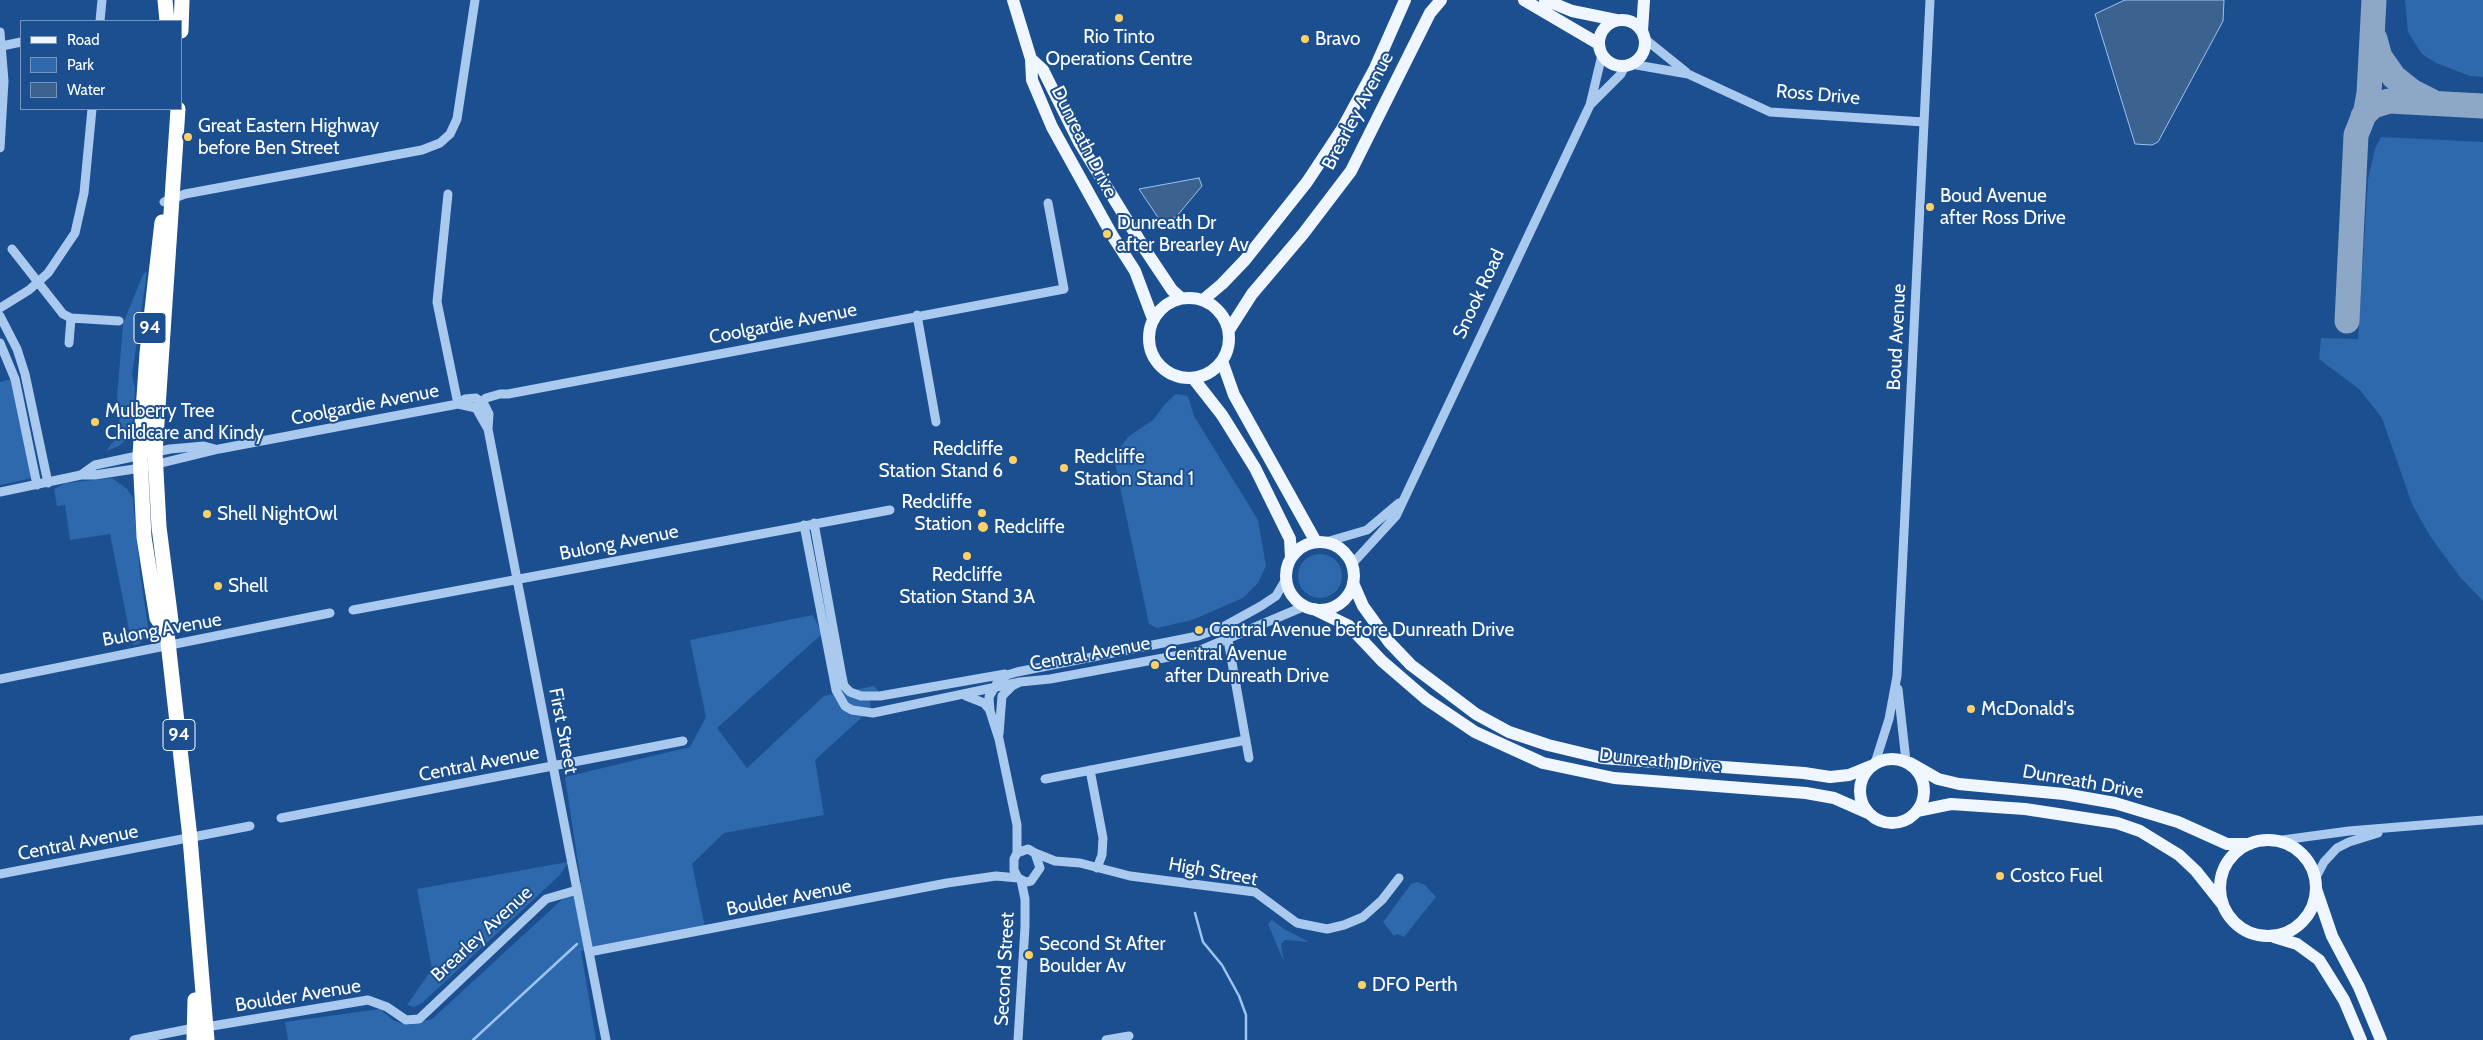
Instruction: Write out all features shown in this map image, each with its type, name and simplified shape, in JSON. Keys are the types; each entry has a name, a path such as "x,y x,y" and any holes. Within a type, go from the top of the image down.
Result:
{"highway":[{"path":"166,0 167,20"},
{"path":"181,20 182,0"},
{"name":"94","path":"168,110 169,200 156,458 159,527 171,621 168,640 190,838 198,936 200,1034"},
{"name":"94","path":"168,640 157,618 152,588 144,536 140,461 147,353 169,200 178,110"}],"main road":[{"name":"Dunreath Drive","path":"1013,0 1031,59 1032,80 1052,127 1107,226 1135,271 1153,319"},
{"name":"Brearley Avenue","path":"1203,300 1222,284 1245,260 1307,182 1342,129 1375,68 1405,0"},
{"name":"Brearley Avenue","path":"1229,330 1252,294 1303,234 1350,171 1430,13 1441,0"},
{"path":"1524,0 1600,50 1612,64 1628,65 1642,54 1644,0"},
{"path":"1545,0 1572,11 1616,20 1628,20 1643,35"},
{"path":"1600,50 1601,32 1605,26 1616,20"},
{"name":"Dunreath Drive","path":"1031,59 1043,70 1079,142 1146,251 1172,290 1181,298"},
{"path":"1181,298 1203,300 1215,306 1224,317 1229,330 1230,341 1222,361 1214,370 1193,378 1176,376 1166,371 1153,356 1149,338 1153,319 1160,310 1181,298"},
{"path":"1222,361 1234,395 1321,542 1342,550 1352,564 1353,583 1343,600 1330,608 1310,608 1292,595 1286,579 1287,568 1291,558 1298,550 1321,542"},
{"path":"1193,378 1222,414 1255,468 1290,539 1291,558"},
{"name":"Dunreath Drive","path":"1353,583 1363,606 1389,642 1411,665 1476,714 1509,732 1548,745 1602,758 1830,776 1849,775 1873,764"},
{"name":"Dunreath Drive","path":"1310,608 1349,626 1382,661 1426,699 1475,732 1543,763 1614,778 1806,793 1834,798 1868,813"},
{"path":"1890,758 1908,762 1918,771 1923,780 1922,802 1917,811 1905,820 1888,823 1877,820 1868,813 1860,794 1864,774 1873,764 1890,758"},
{"name":"Dunreath Drive","path":"1908,762 1938,779 1959,784 2064,794 2115,803 2178,822 2227,844 2250,844"},
{"name":"Dunreath Drive","path":"1917,811 1951,804 2025,809 2117,823 2140,830 2179,855 2196,871 2223,905"},
{"path":"2361,1040 2344,1000 2319,960 2298,944 2252,933 2239,926 2228,915 2223,905 2220,887 2224,869 2234,854 2250,844 2275,841 2298,851 2309,863 2332,936 2359,987 2382,1040"},
{"path":"2268,936 2286,932 2302,921 2312,906 2315,883"}],"street":[{"path":"100,20 102,0"},
{"path":"169,200 185,194 422,150 443,140 450,134 457,120 475,0"},
{"name":"Boud Avenue","path":"1873,764 1889,719 1897,676 1930,0"},
{"path":"0,32 4,81 0,148"},
{"name":"Ross Drive","path":"1643,35 1688,74 1770,112 1924,122"},
{"path":"2,49 20,42"},
{"name":"Snook Road","path":"1352,564 1396,516 1590,106 1600,50"},
{"name":"Snook Road","path":"1590,106 1628,65"},
{"name":"Ross Drive","path":"1628,65 1688,74"},
{"path":"0,308 38,282 63,253 75,233 84,193 92,110"},
{"path":"448,194 436,302 458,404"},
{"name":"Coolgardie Avenue","path":"0,492 81,475 95,475 140,461 219,450 458,404 471,398 481,406 508,394 1064,288 1048,203"},
{"path":"12,249 63,314 72,318 119,321"},
{"path":"917,315 936,422"},
{"path":"0,316 17,349 25,374 48,483"},
{"path":"68,343 72,318"},
{"path":"0,343 15,379 37,485"},
{"name":"First Street","path":"481,406 489,414 488,429 606,1040"},
{"name":"Snook Road","path":"1321,542 1367,530 1403,499"},
{"name":"Bulong Avenue","path":"353,610 890,510"},
{"name":"Central Avenue","path":"809,524 844,686 850,692 861,696 880,696 970,681 1198,636 1224,627 1261,606 1276,596 1286,579"},
{"name":"Central Avenue","path":"809,524 836,690 845,706 852,710 873,713 991,690 1020,682 1196,652 1228,640 1270,619 1310,608"},
{"name":"Bulong Avenue","path":"0,679 156,647 168,640 330,613"},
{"path":"1228,640 1250,758"},
{"name":"Central Avenue","path":"991,690 1001,679 1018,672"},
{"name":"Boud Avenue","path":"1897,676 1908,762"},
{"path":"970,681 991,690 1001,701 999,739"},
{"name":"Central Avenue","path":"1001,701 1012,686 1020,682"},
{"path":"991,690 990,711 999,739 1016,825 1017,853 1013,865"},
{"name":"Central Avenue","path":"948,697 975,698 984,703 990,711"},
{"path":"1045,779 1246,740"},
{"name":"Central Avenue","path":"281,818 682,741"},
{"path":"1090,770 1103,838 1102,855 1097,868"},
{"path":"2275,841 2349,831 2483,820"},
{"path":"1016,825 1031,851 1039,860 1039,871"},
{"name":"Central Avenue","path":"0,874 250,826"},
{"path":"2315,883 2324,862 2337,848 2349,842 2403,828"},
{"path":"1017,853 1031,851"},
{"name":"High Street","path":"1031,851 1055,861 1080,863 1130,876 1255,892 1297,923 1327,929 1344,926 1362,917 1382,900 1398,878"},
{"name":"Second Street","path":"1018,1040 1025,899 1031,881 1039,871 1055,861"},
{"name":"Second Street","path":"1013,865 1025,899"},
{"name":"Boulder Avenue","path":"996,876 1013,865"},
{"name":"Boulder Avenue","path":"589,952 996,876 1019,879"},
{"path":"1019,879 1031,881"},
{"name":"Brearley Avenue","path":"419,1019 546,898 577,890"},
{"name":"Boulder Avenue","path":"134,1040 200,1034 368,1000 387,1007 406,1020 419,1019"},
{"path":"1106,1040 1129,1036"}],"green space":[{"path":"2405,0 2483,0 2483,77 2470,76 2436,63 2422,54 2408,32"},
{"path":"2381,137 2483,142 2483,601 2460,577 2430,536 2412,504 2382,418 2360,390 2319,359 2321,338 2358,339 2368,179 2375,149"},
{"path":"147,272 132,375 135,388 132,434 119,446 106,451 117,437 120,415 117,397 123,324 142,277"},
{"path":"11,379 32,478 0,485 0,382"},
{"path":"1176,394 1188,396 1194,416 1258,520 1266,566 1258,583 1243,598 1192,620 1157,628 1149,624 1115,463 1119,449 1128,437 1153,420 1165,404"},
{"path":"112,478 127,489 133,498 140,573 149,633 142,642 134,645 131,640 110,534 70,540 65,505 57,506 54,489 66,483"},
{"path":"1324,554 1336,560 1341,567 1341,585 1336,592 1329,597 1316,598 1308,595 1301,588 1298,572 1301,564 1308,557"},
{"path":"813,615 822,634 717,728 747,768 824,696 874,686 881,694 870,700 871,709 815,760 824,815 724,833 692,864 705,927 581,951 596,1040 288,1040 285,1022 380,1009 394,1021 409,1025 432,1019 581,882 565,777 690,747 706,717 690,640"},
{"path":"568,862 560,875 422,1003 414,1007 407,1005 432,969 417,889"},
{"path":"1417,882 1425,885 1436,897 1404,937 1397,934 1394,936 1383,922 1411,884"},
{"path":"1272,920 1284,929 1309,942 1285,940 1281,944 1284,962 1268,924"}],"water":[{"path":"2125,0 2224,0 2223,21 2158,142 2152,145 2135,144 2095,14"},
{"path":"1199,178 1202,186 1176,217 1161,222 1139,189"}],"waterway":[{"path":"1195,913 1203,942 1222,965 1239,996 1246,1015 1246,1040"},
{"path":"473,1040 577,944"}],"taxiway":[{"path":"2347,321 2356,135 2366,110 2369,93 2374,0"},
{"path":"2375,39 2380,57 2394,77 2413,92 2431,101"},
{"path":"2363,116 2373,106 2389,101 2483,106"}],"place":[{"name":"Rio Tinto Operations Centre","path":"1119,18"},
{"name":"Bravo","path":"1305,39"},
{"name":"Great Eastern Highway before Ben Street","path":"188,137"},
{"name":"Boud Avenue after Ross Drive","path":"1930,207"},
{"name":"Dunreath Dr after Brearley Av","path":"1107,234"},
{"name":"Mulberry Tree Childcare and Kindy","path":"95,422"},
{"name":"Redcliffe Station Stand 6","path":"1013,460"},
{"name":"Redcliffe Station Stand 1","path":"1064,468"},
{"name":"Redcliffe Station","path":"982,513"},
{"name":"Shell NightOwl","path":"207,514"},
{"name":"Redcliffe","path":"983,527"},
{"name":"Redcliffe Station Stand 3A","path":"967,556"},
{"name":"Shell","path":"218,586"},
{"name":"Central Avenue before Dunreath Drive","path":"1199,630"},
{"name":"Central Avenue after Dunreath Drive","path":"1155,665"},
{"name":"McDonald's","path":"1971,709"},
{"name":"Costco Fuel","path":"2000,876"},
{"name":"Second St After Boulder Av","path":"1029,955"},
{"name":"DFO Perth","path":"1362,985"}]}
